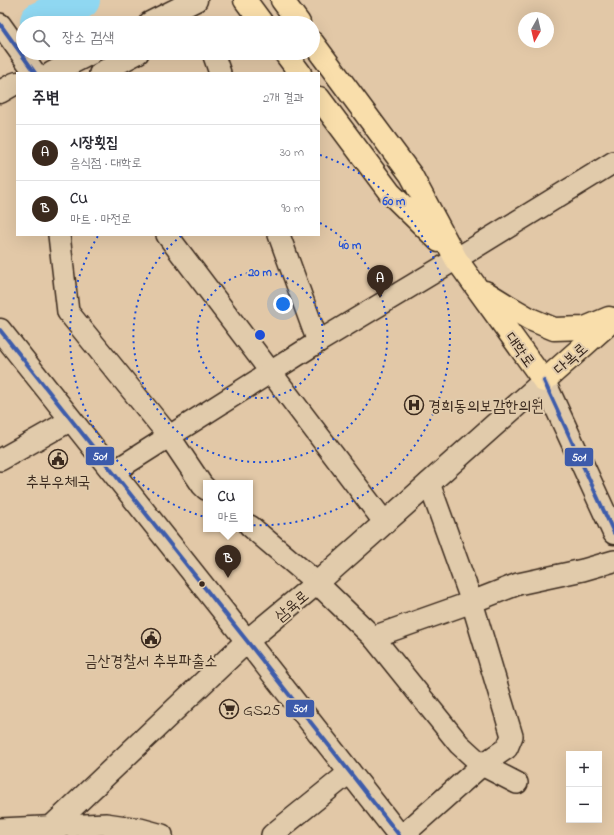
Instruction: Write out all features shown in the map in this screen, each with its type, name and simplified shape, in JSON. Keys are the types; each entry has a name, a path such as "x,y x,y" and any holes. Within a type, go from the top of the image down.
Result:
{"main road":[{"path":"245,0 257,16"},
{"path":"282,0 294,16"},
{"name":"대학로","path":"320,52 411,175 456,259 544,381"},
{"path":"290,60 299,72"},
{"name":"대학로","path":"320,99 390,193 456,259"},
{"path":"475,285 530,319 554,329 585,328 614,316"},
{"name":"다복로","path":"544,381 614,319"}],"street":[{"path":"164,16 196,0"},
{"path":"0,24 16,46"},
{"path":"26,60 34,72"},
{"path":"54,72 77,60"},
{"path":"102,72 125,60"},
{"path":"215,60 220,72"},
{"path":"112,472 318,342 614,162"},
{"path":"59,236 68,312 169,436 203,486"},
{"path":"168,236 385,522"},
{"path":"279,236 318,342"},
{"path":"0,330 247,641 398,835"},
{"name":"삼육로","path":"47,831 247,641 317,583 544,381"},
{"name":"대학로","path":"544,381 614,533"},
{"path":"0,460 71,420"},
{"path":"403,835 482,765 507,748 512,736 472,602 429,483"},
{"path":"253,529 317,583 373,637 459,744 482,765 517,783"},
{"path":"373,637 518,584 583,570 614,561"},
{"path":"272,835 350,772"},
{"path":"0,829 47,831 106,824 140,829 162,835"}],"waterway":[{"path":"49,16 81,0"}],"transit line":[{"name":"501","path":"0,24 16,46"},
{"name":"501","path":"26,60 34,72"},
{"name":"501","path":"0,330 399,835"},
{"name":"501","path":"544,381 614,533"}],"place":[{"name":"시장횟집","path":"380,298"},
{"name":"경희동의보감한의원","path":"414,405"},
{"name":"추부우체국","path":"58,459"},
{"name":"CU","path":"228,578"},
{"name":"금산경찰서 추부파출소","path":"151,638"},
{"name":"GS25","path":"229,709"}]}
